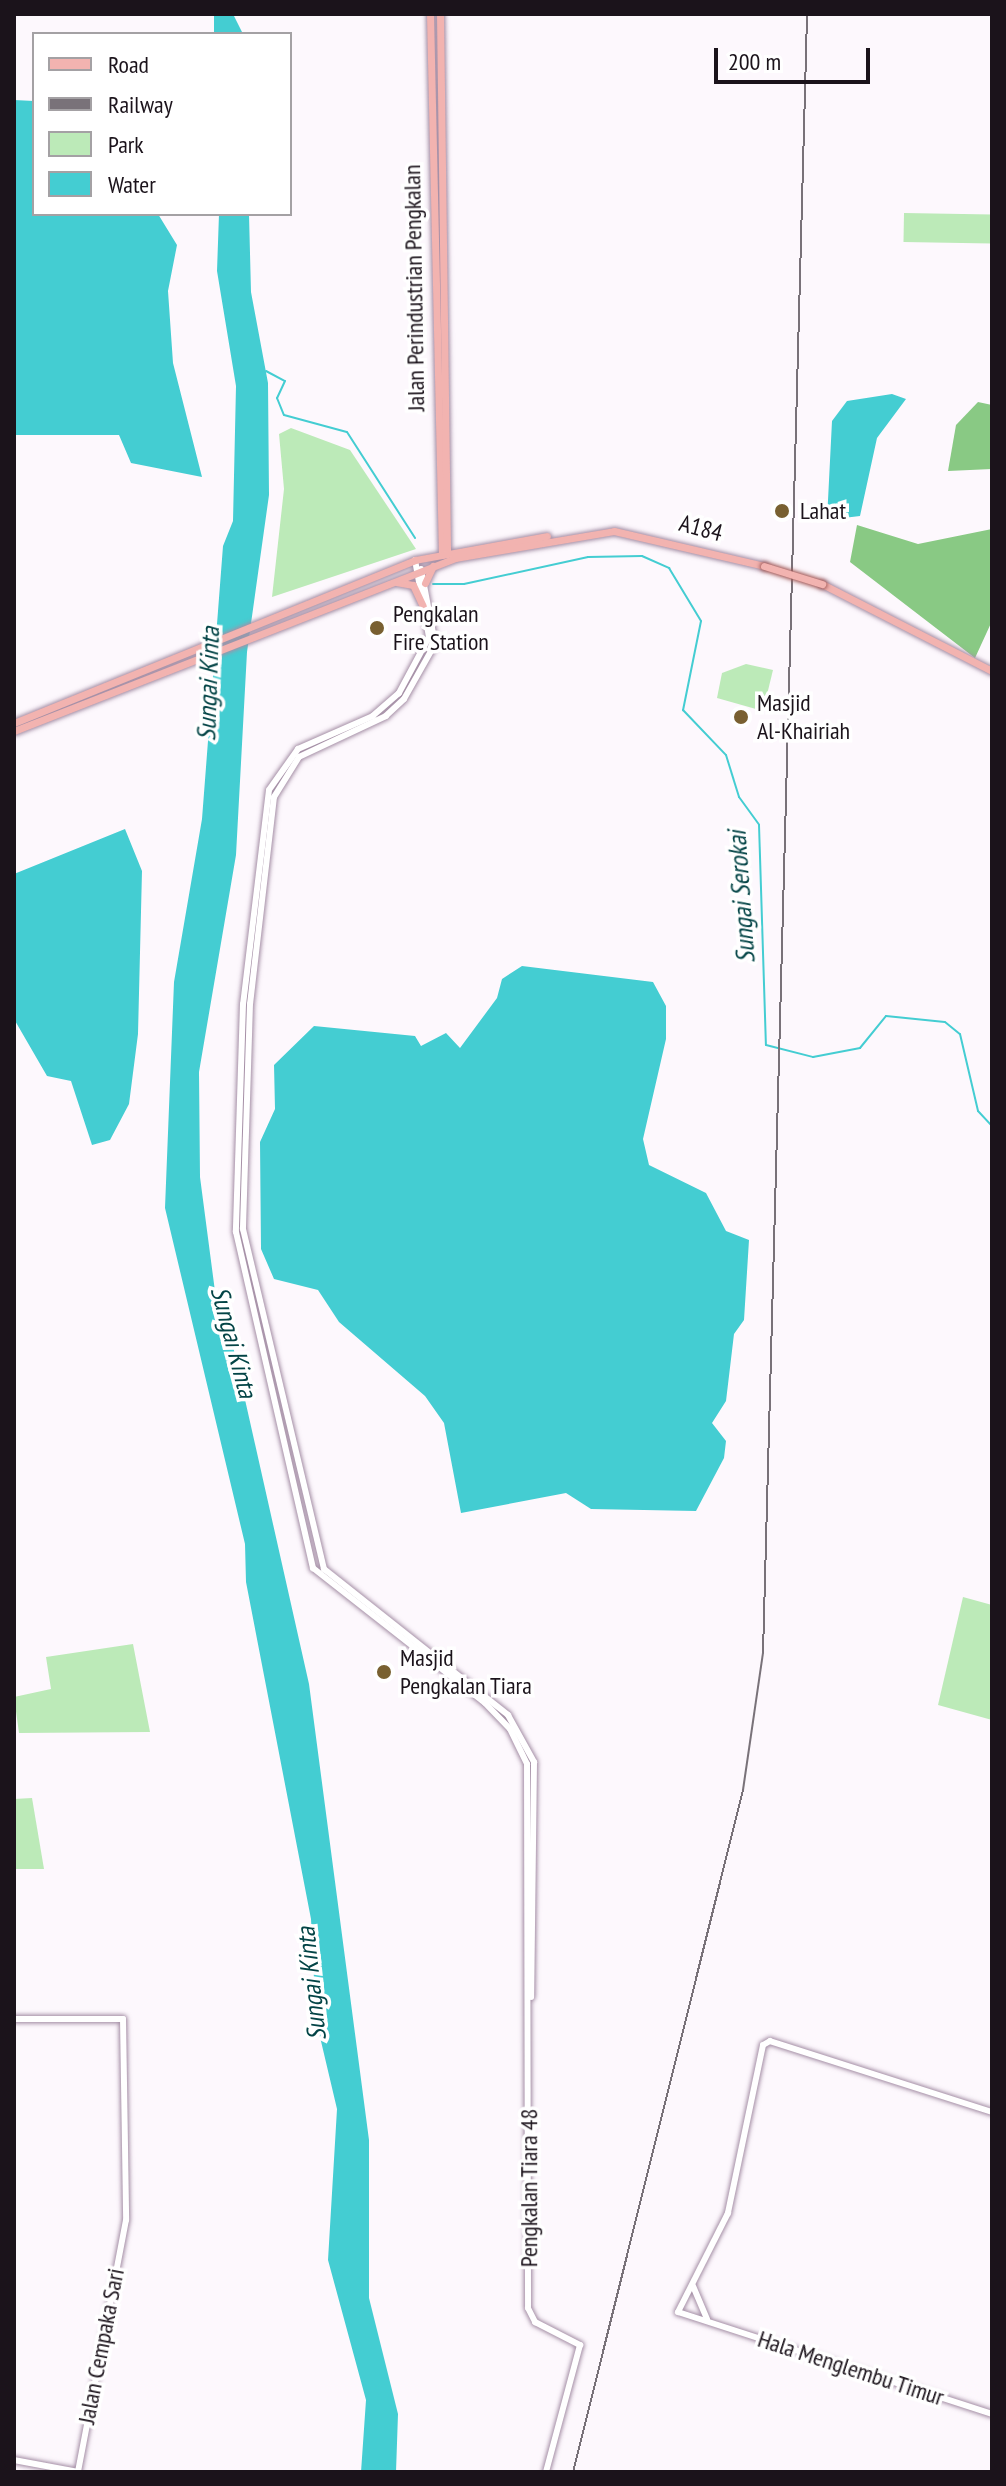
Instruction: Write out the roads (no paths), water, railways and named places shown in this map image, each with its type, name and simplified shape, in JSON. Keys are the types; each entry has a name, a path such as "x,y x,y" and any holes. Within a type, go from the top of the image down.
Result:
{"main road":[{"name":"Jalan Perindustrian Pengkalan","path":"430,14 439,535 444,551"},
{"name":"Jalan Perindustrian Pengkalan","path":"440,14 447,521 441,561"},
{"path":"431,132 442,132"},
{"path":"447,521 455,540 476,544"},
{"name":"A184","path":"565,535 641,534 822,584 992,671"},
{"path":"427,556 439,535"},
{"path":"14,723 415,560 476,544 565,535"},
{"path":"14,731 417,569 441,561 565,535"},
{"path":"425,583 441,561"},
{"path":"273,616 339,600 372,577"},
{"path":"371,588 409,582 423,606"}],"street":[{"path":"415,560 423,606 429,616"},
{"path":"417,569 425,583 429,616"},
{"name":"Pengkalan Tiara 48","path":"429,616 435,644 404,699 386,716 299,757 274,797 250,1004 243,1229 324,1569 508,1715 534,1762 529,2312 580,2345 546,2472"},
{"name":"Jalan Cempaka Sari","path":"14,2019 123,2019 126,2220 78,2472"},
{"path":"710,2322 693,2285 728,2213 759,2051 770,2041 989,2110"},
{"name":"Hala Menglembu Timur","path":"693,2285 678,2312 992,2414"},
{"path":"14,2460 78,2472"}],"water":[{"path":"214,14 233,14 242,32 214,32"},
{"path":"14,100 32,101 32,216 159,216 177,245 168,291 173,363 202,477 131,463 119,435 14,435"},
{"name":"Sungai Kinta","path":"219,216 249,216 251,292 268,383 269,495 247,652 236,855 199,1072 200,1177 216,1299 228,1324 309,1684 369,2140 369,2298 398,2414 396,2472 361,2472 366,2400 328,2260 337,2109 316,2020 311,1919 246,1582 245,1544 165,1208 174,982 202,819 223,546 233,521 236,386 217,271"},
{"path":"892,394 906,399 877,438 860,516 827,520 832,421 847,401"},
{"path":"125,829 142,871 138,1034 129,1104 110,1140 92,1145 71,1081 47,1076 14,1019 14,874"},
{"path":"522,966 653,982 666,1006 666,1039 643,1139 649,1165 706,1193 726,1231 749,1240 744,1320 734,1334 726,1401 712,1423 726,1441 724,1458 696,1511 591,1509 566,1493 461,1513 444,1423 425,1396 339,1322 318,1290 274,1279 261,1249 260,1142 275,1109 274,1065 314,1026 415,1036 421,1046 446,1033 460,1048 497,998 502,979"}],"waterway":[{"name":"Sungai Serokai","path":"266,371 285,381 277,398 284,415 347,432 415,538"},
{"name":"Sungai Serokai","path":"433,584 464,584 588,557 642,556 669,568 701,621 683,710 726,755 739,797 759,825 766,1045 813,1057 860,1048 886,1016 945,1022 960,1034 978,1111 992,1126"}],"railway":[{"path":"573,2472 743,1790 763,1653 807,14"}],"place":[{"name":"Lahat","path":"782,511"},
{"name":"Pengkalan Fire Station","path":"377,628"},
{"name":"Masjid Al-Khairiah","path":"741,717"},
{"name":"Masjid Pengkalan Tiara","path":"384,1672"}]}
